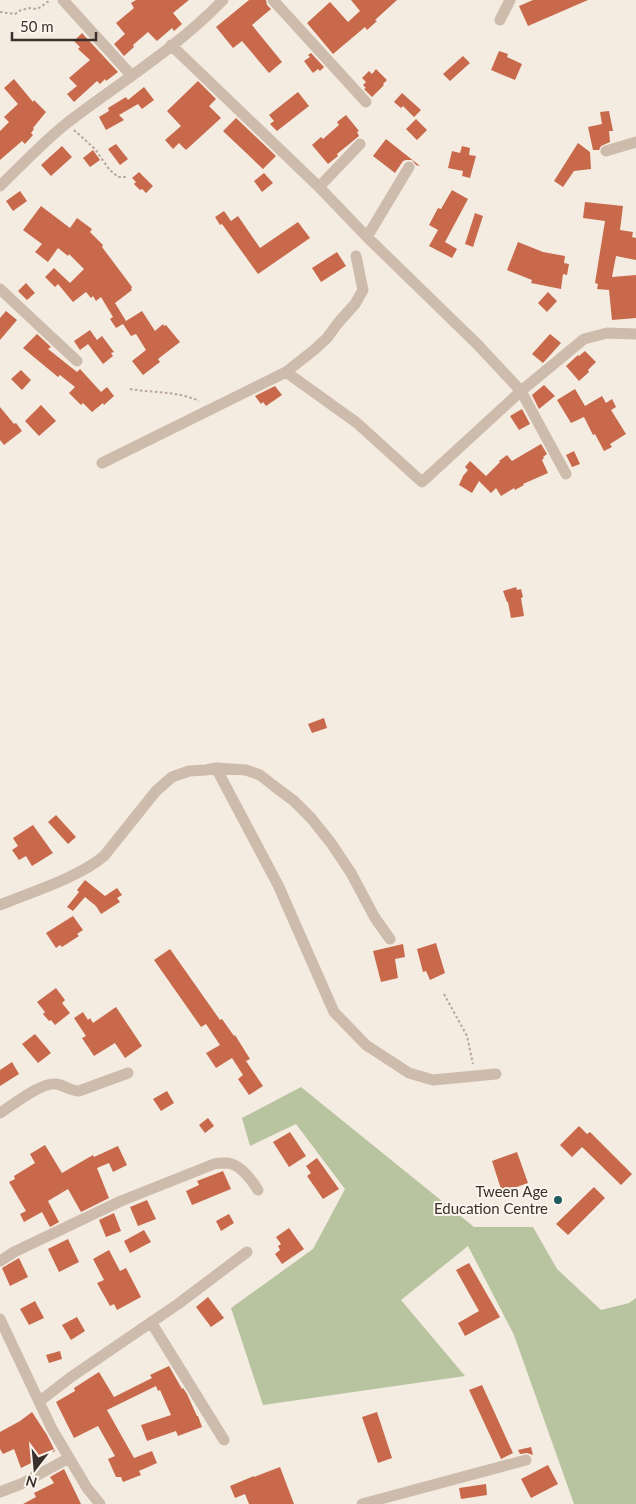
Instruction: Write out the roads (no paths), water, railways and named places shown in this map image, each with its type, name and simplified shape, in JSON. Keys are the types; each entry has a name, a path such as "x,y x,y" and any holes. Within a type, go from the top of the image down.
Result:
{"street":[{"path":"63,0 132,76"},
{"path":"273,0 366,102"},
{"path":"500,20 510,0"},
{"path":"0,186 41,146 67,124 171,46 217,2"},
{"path":"171,46 319,187 367,238 443,310 521,391 566,474"},
{"path":"606,151 636,142"},
{"path":"319,187 360,144"},
{"path":"367,238 409,167"},
{"path":"102,463 286,372 327,338 355,304 363,290 356,256"},
{"path":"0,289 77,360"},
{"path":"286,372 358,423 422,482 521,391 584,339 607,333 636,334"},
{"path":"0,905 96,863 104,856 156,791 172,777 189,771 216,768 246,770 260,775 294,801 311,818 351,873 375,918 390,939"},
{"path":"216,768 278,885 334,1012 366,1045 409,1073 433,1080 496,1074"},
{"path":"0,1113 38,1089 49,1085 57,1084 73,1091 79,1091 128,1073"},
{"path":"0,1261 14,1252 121,1201 214,1164 228,1163 237,1166 258,1190"},
{"path":"40,1401 71,1377 178,1304 247,1252"},
{"path":"0,1319 52,1429 87,1488 100,1504"},
{"path":"151,1322 224,1440"},
{"path":"0,1492 21,1484 70,1458"},
{"path":"362,1504 526,1460"}],"place":[{"name":"Tween Age Education Centre","path":"558,1200"}]}
